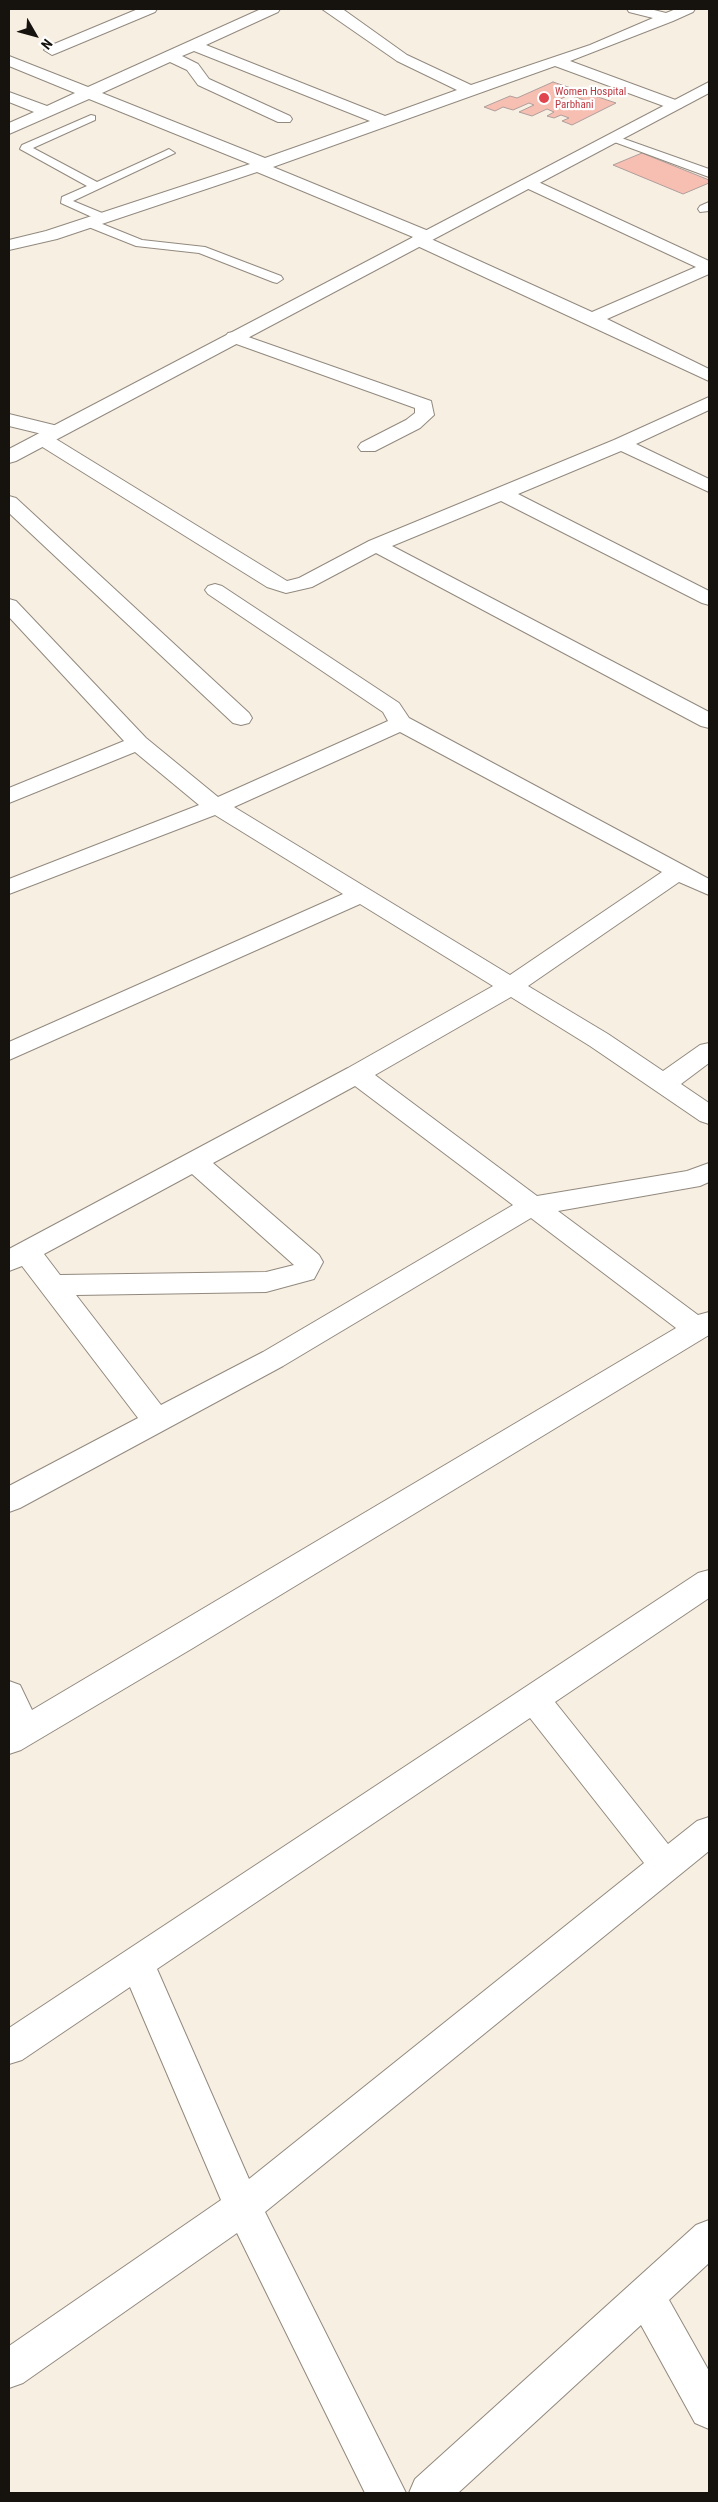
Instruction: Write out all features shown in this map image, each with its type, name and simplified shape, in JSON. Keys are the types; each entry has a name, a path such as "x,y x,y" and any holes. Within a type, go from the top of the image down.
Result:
{"street":[{"path":"52,50 150,9"},
{"path":"9,129 90,94 272,9"},
{"path":"329,9 339,13 402,58 470,90"},
{"path":"634,9 668,18"},
{"path":"9,245 51,235 261,165 470,90 595,48 688,9"},
{"path":"194,45 384,121"},
{"path":"170,56 193,68 203,82 284,119"},
{"path":"9,61 261,165 422,238 709,376"},
{"path":"556,61 675,105"},
{"path":"9,75 27,68"},
{"path":"9,457 675,105 706,92"},
{"path":"9,97 48,112"},
{"path":"528,183 709,268"},
{"path":"592,319 709,268"},
{"path":"234,337 424,405 425,415 419,420 368,447"},
{"path":"9,420 49,435 278,585 286,587 305,583 376,546 622,444 709,403"},
{"path":"622,444 709,486"},
{"path":"503,494 709,599"},
{"path":"9,502 241,718"},
{"path":"376,546 709,720"},
{"path":"215,590 391,708 401,723 709,888"},
{"path":"9,605 138,743 202,797 599,1040 709,1115"},
{"path":"9,887 216,806 401,723"},
{"path":"11,791 138,743"},
{"path":"157,1421 52,1285 17,1256 356,1074 511,986 679,871"},
{"path":"9,1052 362,894"},
{"path":"663,1084 709,1052"},
{"path":"9,1694 17,1735 190,1634 703,1325 531,1206 356,1074"},
{"path":"52,1285 115,1286 266,1282 304,1272 309,1262 194,1161"},
{"path":"9,1500 273,1359 531,1206 691,1179 709,1172"},
{"path":"9,2048 709,1582"},
{"path":"534,1699 666,1866"},
{"path":"9,2369 243,2207 709,1831"},
{"path":"137,1963 243,2207 386,2493"},
{"path":"428,2493 709,2238"},
{"path":"646,2296 709,2409"}],"lane":[{"path":"91,118 26,147 26,149 96,186"},
{"path":"613,138 709,173"},
{"path":"169,152 70,198 66,203 140,243 208,252 277,279"}],"building":[{"path":"553,82 616,103 572,125 562,121 569,118 561,115 554,118 547,116 554,112 547,109 532,116 519,112 534,105 529,103 513,110 503,107 495,111 484,107 510,96 517,98","holes":["569,95 584,100 569,107 554,102"]},
{"path":"642,153 709,180 709,183 683,194 613,165"}],"place":[{"name":"Women Hospital Parbhani","path":"544,98"}]}
